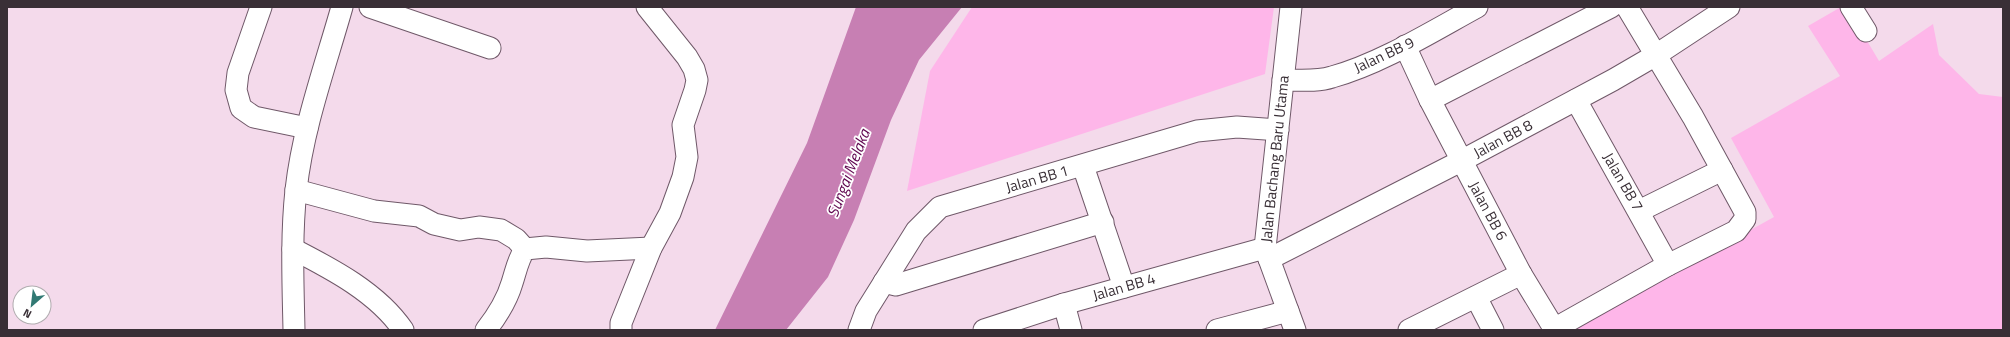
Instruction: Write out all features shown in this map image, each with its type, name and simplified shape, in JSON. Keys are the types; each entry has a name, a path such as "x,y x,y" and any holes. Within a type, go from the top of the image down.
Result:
{"street":[{"path":"261,7 238,73 236,90 241,108 254,117 307,128"},
{"path":"294,330 293,249 296,190 307,128 342,7"},
{"path":"370,7 490,48"},
{"path":"621,330 621,323 651,248 670,213 683,177 687,157 683,124 697,80 694,69 687,57 647,7"},
{"name":"Jalan Bachang Baru Utama","path":"1291,7 1267,253 1292,320"},
{"name":"Jalan BB 9","path":"1284,80 1331,78 1405,46 1477,7"},
{"path":"1430,100 1611,7"},
{"path":"1555,329 1668,265 1736,231 1745,219 1745,212 1722,170 1627,7"},
{"name":"Jalan BB 8","path":"1267,253 1461,161 1576,100 1656,55 1729,7"},
{"path":"1850,7 1866,31"},
{"name":"Jalan BB 6","path":"1405,46 1461,161 1521,274 1555,329"},
{"name":"Jalan BB 7","path":"1576,100 1668,265"},
{"name":"Jalan BB 1","path":"859,330 866,311 916,231 940,207 1083,166 1197,131 1237,127 1278,130"},
{"path":"1083,166 1124,287"},
{"path":"1639,211 1722,170"},
{"path":"296,190 374,211 419,216 434,224 460,230 479,227 501,230 516,239 526,249"},
{"path":"884,282 896,285 1103,222"},
{"path":"486,330 502,306 512,285 520,256 526,249 546,246 587,251 651,248"},
{"path":"293,249 337,273 378,302 397,321 403,330"},
{"name":"Jalan BB 4","path":"984,330 1064,304 1124,287 1267,253"},
{"path":"1409,330 1521,274"},
{"path":"1476,297 1493,330"},
{"path":"1064,304 1072,330"},
{"path":"1217,330 1292,320"}],"shaded area":[{"path":"972,7 1274,7 1265,74 907,191 930,71"},
{"path":"1841,7 1847,7 1879,61 1933,24 1939,55 1979,94 2003,97 2003,330 1577,330 1575,327 1774,217 1731,138 1840,76 1808,26"}],"water":[{"name":"Sungai Melaka","path":"856,7 962,7 919,60 891,120 854,220 828,277 786,330 715,330 807,143"}]}
